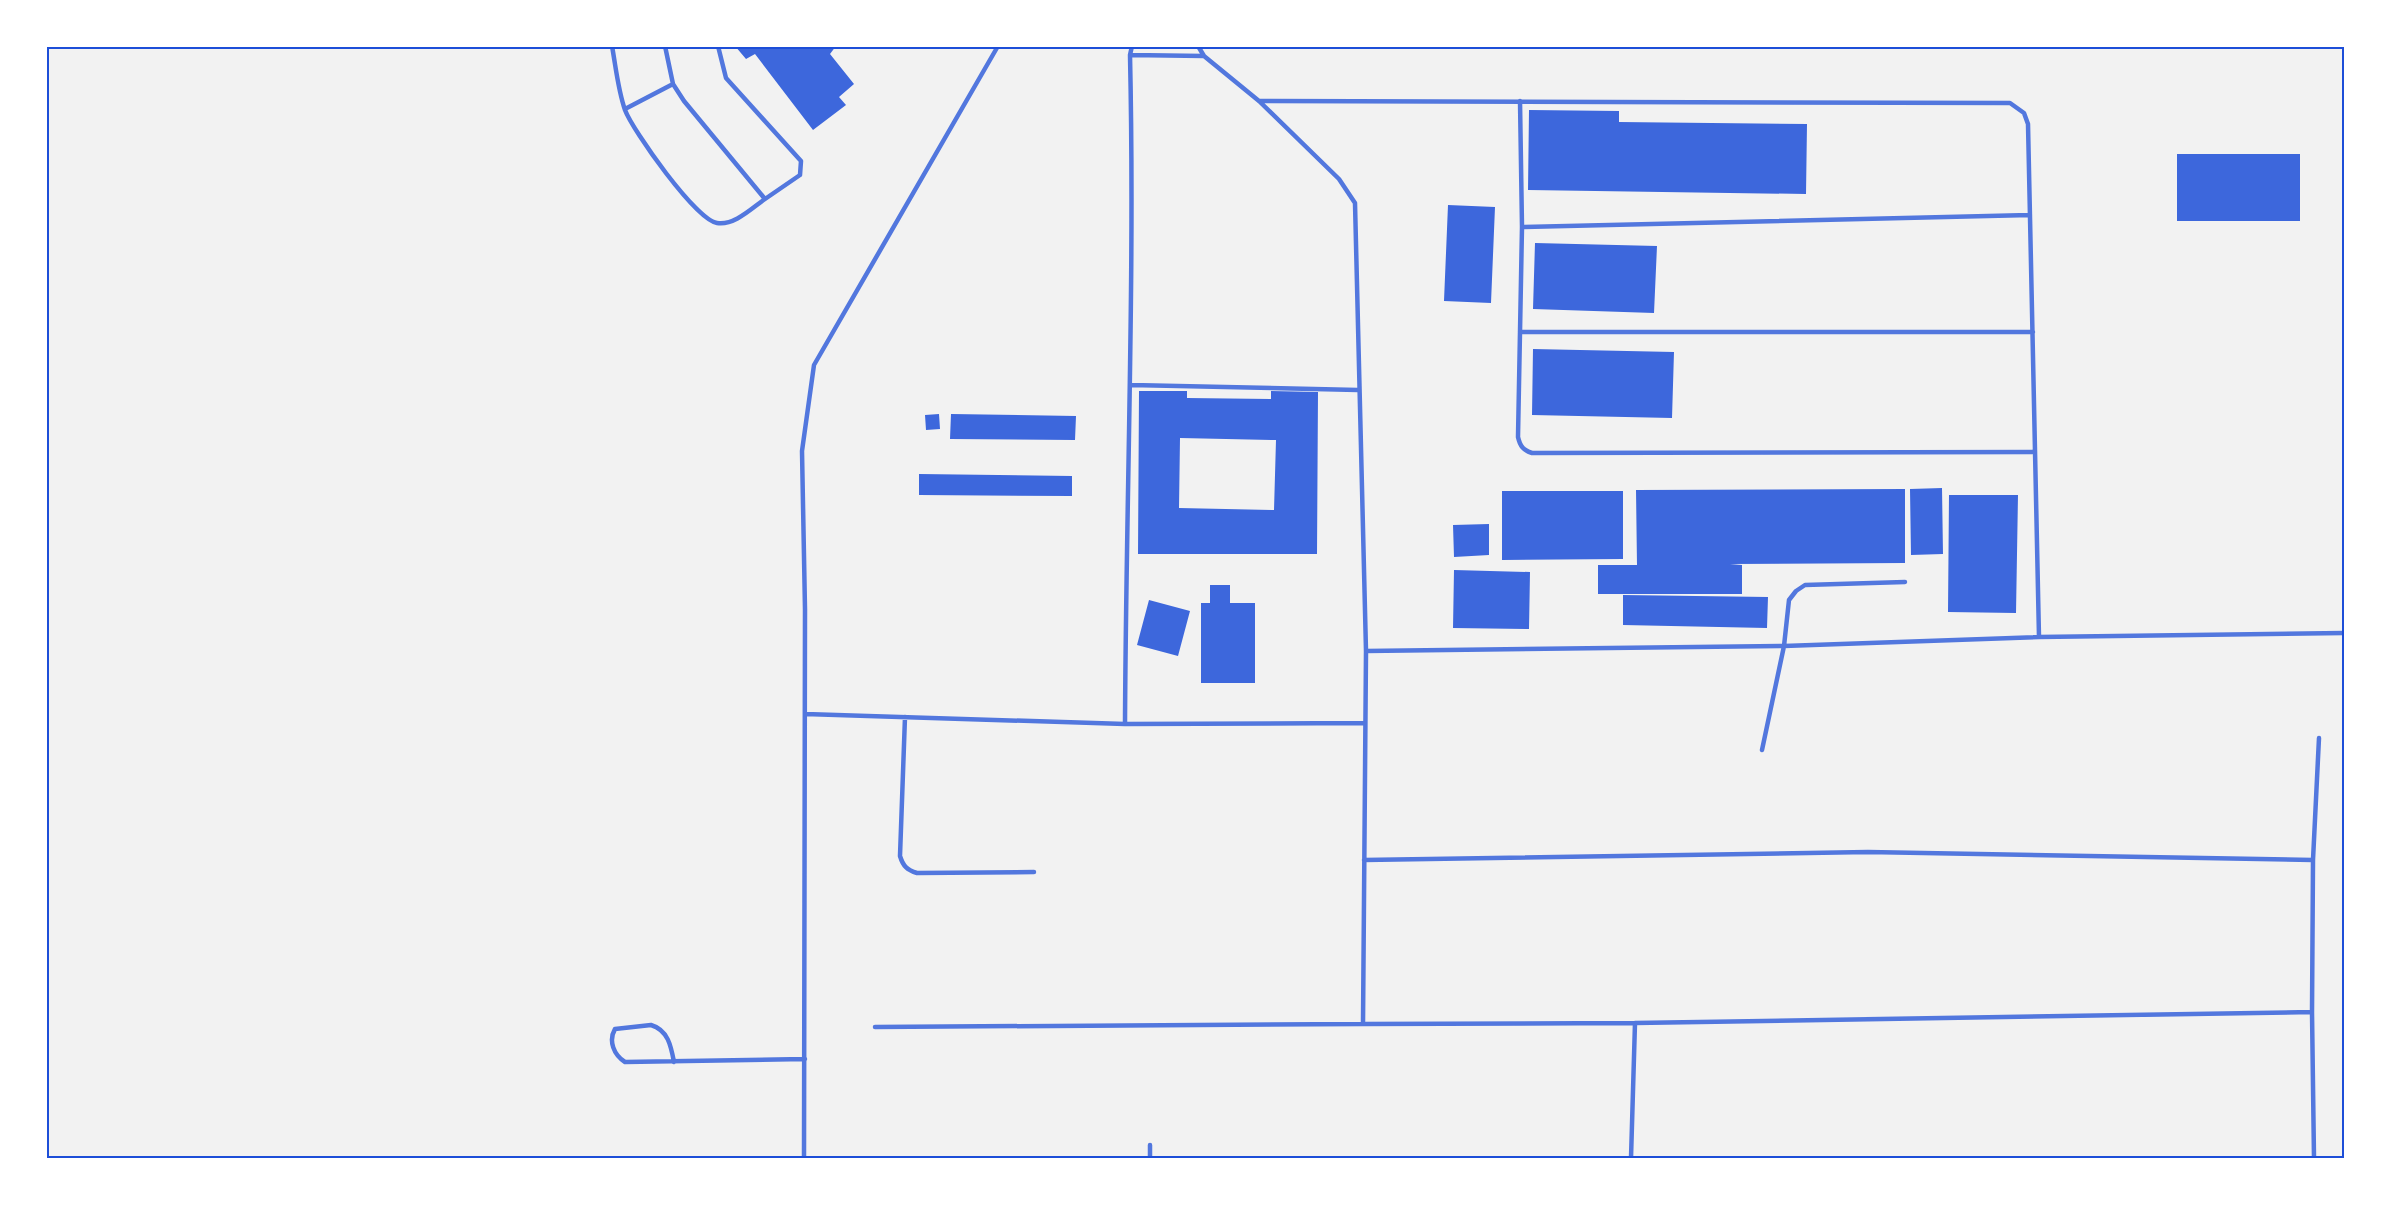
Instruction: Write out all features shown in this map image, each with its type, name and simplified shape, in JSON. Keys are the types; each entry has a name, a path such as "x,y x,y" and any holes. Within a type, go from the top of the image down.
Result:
{"lane":[{"path":"612,46 625,109 631,124 651,155 706,220 723,224 733,221 800,175 801,162 726,78 718,46"},
{"path":"665,46 673,84 684,101 765,199"},
{"path":"804,1158 806,609 802,451 814,365 998,46"},
{"path":"1125,724 1133,194 1130,55 1132,46"},
{"path":"1198,46 1204,56 1259,101 1339,179 1355,203 1366,651 1363,1024"},
{"path":"1130,55 1204,56"},
{"path":"625,109 673,84"},
{"path":"1259,101 2010,103 2024,113 2028,124 2039,638"},
{"path":"1520,101 1522,227 1518,437 1520,446 1532,453 2035,452"},
{"path":"1522,227 2030,215"},
{"path":"1520,332 2033,332"},
{"path":"1131,386 1358,390"},
{"path":"1762,750 1784,646 1789,600 1796,591 1805,585 1905,582"},
{"path":"1366,651 1784,646 2039,638 2344,633"},
{"path":"805,714 1125,724 1365,723"},
{"path":"905,717 900,856 902,863 917,873 1034,872"},
{"path":"2314,1158 2313,860 2319,738"},
{"path":"1364,860 1868,852 2313,860"},
{"path":"875,1027 1635,1023 2312,1012"},
{"path":"1631,1158 1635,1023"},
{"path":"674,1062 670,1044 665,1035 651,1024 615,1029 612,1034 612,1046 622,1061 674,1062 710,1062 805,1059"},
{"path":"1150,1145 1150,1158"}],"building":[{"path":"735,46 836,46 830,54 854,84 839,97 846,105 813,130 755,54 746,59"},
{"path":"1529,110 1619,111 1619,122 1807,124 1806,194 1528,190"},
{"path":"2177,154 2300,154 2300,221 2177,221"},
{"path":"1448,205 1495,207 1491,303 1444,301"},
{"path":"1535,243 1657,246 1654,313 1533,309"},
{"path":"1533,349 1674,352 1672,418 1532,415"},
{"path":"1139,391 1187,391 1187,398 1271,399 1271,391 1318,392 1317,554 1138,554","holes":["1180,438 1276,440 1274,510 1179,508"]},
{"path":"939,414 940,429 926,430 925,415"},
{"path":"951,414 1076,416 1075,440 950,439"},
{"path":"919,474 1072,476 1072,496 919,495"},
{"path":"1942,488 1943,554 1911,555 1910,489"},
{"path":"1905,489 1905,563 1730,564 1742,565 1742,594 1598,594 1598,565 1637,565 1636,490"},
{"path":"1502,491 1623,491 1623,559 1502,560"},
{"path":"1949,495 2018,495 2016,613 1948,612"},
{"path":"1489,524 1489,555 1454,557 1453,525"},
{"path":"1454,570 1530,572 1529,629 1453,628"},
{"path":"1210,585 1230,585 1230,603 1255,603 1255,683 1201,683 1201,603 1210,603"},
{"path":"1623,595 1768,597 1767,628 1623,625"},
{"path":"1149,600 1190,611 1178,656 1137,645"}]}
